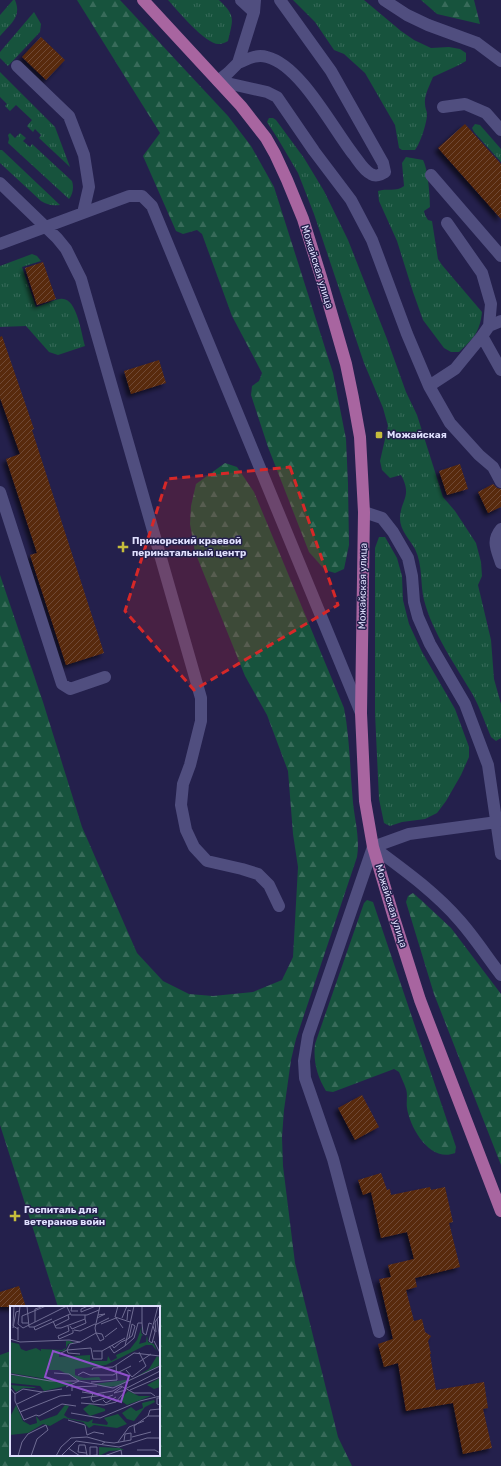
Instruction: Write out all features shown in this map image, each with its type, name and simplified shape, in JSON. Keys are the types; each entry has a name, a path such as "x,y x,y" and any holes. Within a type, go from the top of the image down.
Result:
{"main road":[{"name":"Можайская улица","path":"143,0 241,106 266,138 275,154 303,219 346,364 360,436 364,512 361,713 365,801 373,847 420,1000 501,1211"}],"street":[{"path":"238,63 254,6 241,0"},
{"path":"218,81 238,63 254,56 268,57 283,64 305,87 343,142 364,168 370,174 376,176 379,176 385,172 383,162 331,71 280,0"},
{"path":"384,0 407,15 428,25 477,43 501,61"},
{"path":"17,66 69,116 84,156 86,168 88,187 83,213"},
{"path":"218,81 267,92 277,97 314,151 351,200 372,240 407,334 429,386 450,423 479,456 493,468 501,482"},
{"path":"443,107 465,104 486,113 501,130"},
{"path":"431,175 501,256"},
{"path":"0,183 46,227 66,249 81,280 201,698 201,721 190,765 183,784 181,805 186,830 194,847 207,862 242,869 258,874 269,884 279,906"},
{"path":"0,244 129,196 142,196 152,206 361,713"},
{"path":"447,223 482,273 490,304 489,326"},
{"path":"429,386 455,369 489,326 501,321"},
{"path":"482,336 501,370"},
{"path":"0,492 62,684 70,689 105,677"},
{"path":"364,512 382,518 393,532 408,558 412,576 414,602 418,616 430,644 468,711 488,765 498,816 501,854"},
{"path":"501,529 496,534 501,563"},
{"path":"373,847 409,834 498,816"},
{"path":"373,847 412,876 439,899 461,921 496,962 501,975"},
{"path":"373,847 308,1036 304,1061 305,1078 333,1160 379,1332"}],"highlighted area":[{"path":"290,467 338,605 194,690 125,611 167,479"}],"green space":[{"path":"13,0 15,0 17,6 16,15 14,20 0,36 0,15"},
{"path":"77,0 120,0 228,116 251,146 274,187 333,373 346,439 349,545 344,569 335,573 325,570 309,552 268,447 251,395 252,386 259,381 262,373 232,316 202,234 197,230 183,234 176,231 143,156 160,133"},
{"path":"168,0 219,0 231,14 232,18 228,41 219,44 213,43 207,39 192,26"},
{"path":"293,0 364,0 414,40 431,48 449,47 460,49 466,53 466,61 433,77 425,97 427,114 426,123 415,150 402,150 399,148 395,125 365,73 344,54 334,50 315,22"},
{"path":"421,0 474,0 480,24 437,14"},
{"path":"34,12 41,24 40,32 8,66 0,58 0,52"},
{"path":"0,72 55,127 70,167 39,138 41,135 35,129 33,132 27,126 32,120 16,105 10,111 5,106 7,104 0,97"},
{"path":"269,118 276,120 304,158 324,191 348,240 406,392 417,415 443,497 455,511 476,543 481,562 482,576 478,585 491,640 494,679 501,704 501,738 496,741 491,737 476,700 445,649 428,612 424,600 418,555 403,531 400,523 406,488 401,475 390,478 382,470 380,461 388,426 383,408 364,363 314,214 298,173 267,122"},
{"path":"475,124 480,125 501,149 501,162 474,132 472,128"},
{"path":"10,133 15,138 20,133 26,138 23,141 30,147 32,144 72,181 73,190 69,199 8,143 8,135"},
{"path":"0,150 2,150 60,205 50,205 41,201 0,163"},
{"path":"406,157 423,160 425,164 430,196 430,207 424,211 428,220 432,221 438,259 482,312 478,330 459,352 451,352 444,348 423,320 397,241 379,201 378,191 398,189 404,186 402,163"},
{"path":"32,254 37,256 41,261 22,267 36,307 60,299 71,303 80,325 85,346 58,355 49,352 26,326 0,327 0,266"},
{"path":"225,463 237,467 254,492 344,708 348,731 353,803 358,837 357,857 296,1039 291,1060 282,1137 283,1166 295,1263 338,1437 352,1466 0,1466 0,1355 10,1351 10,1456 160,1456 160,1306 58,1306 0,1125 0,575 43,702 82,827 137,953 163,981 189,994 213,996 253,992 282,980 293,957 298,867 293,834 288,771 267,715 245,676 195,552 190,524 191,506 196,484"},
{"path":"379,537 385,537 397,558 402,576 403,600 409,624 422,652 455,709 469,747 469,757 461,775 446,801 437,813 425,819 402,822 390,826 384,823 379,799 375,713 375,548"},
{"path":"413,893 451,928 501,994 501,1165 434,994 406,902 408,896"},
{"path":"367,900 373,902 456,1147 455,1153 446,1155 437,1153 423,1142 417,1134 409,1116 407,1091 399,1072 394,1069 333,1092 326,1091 320,1080 315,1062 315,1044 364,903"}],"building":[{"path":"41,37 65,60 46,80 22,57"},
{"path":"465,124 501,164 501,219 438,148"},
{"path":"43,262 56,299 37,305 25,268"},
{"path":"2,336 34,429 32,430 104,653 66,665 30,555 37,553 6,459 20,454 0,398 0,337"},
{"path":"159,360 166,383 131,394 124,371"},
{"path":"460,464 468,489 447,495 439,471"},
{"path":"493,484 497,488 501,489 501,507 488,513 478,492"},
{"path":"362,1095 379,1127 355,1140 338,1108"},
{"path":"381,1173 387,1190 390,1189 391,1195 430,1187 431,1190 445,1187 453,1222 449,1223 460,1267 415,1278 417,1287 406,1290 414,1321 422,1319 425,1332 431,1336 428,1341 436,1390 484,1382 488,1408 483,1409 492,1448 463,1454 453,1403 406,1411 398,1363 384,1367 378,1344 393,1339 379,1279 391,1277 388,1265 414,1259 407,1232 381,1238 371,1192 363,1195 358,1180"},
{"path":"19,1286 26,1306 0,1307 0,1292"}],"place":[{"name":"Можайская","path":"379,435"},
{"name":"Приморский краевой перинатальный центр","path":"123,547"},
{"name":"Госпиталь для ветеранов войн","path":"15,1216"}]}
